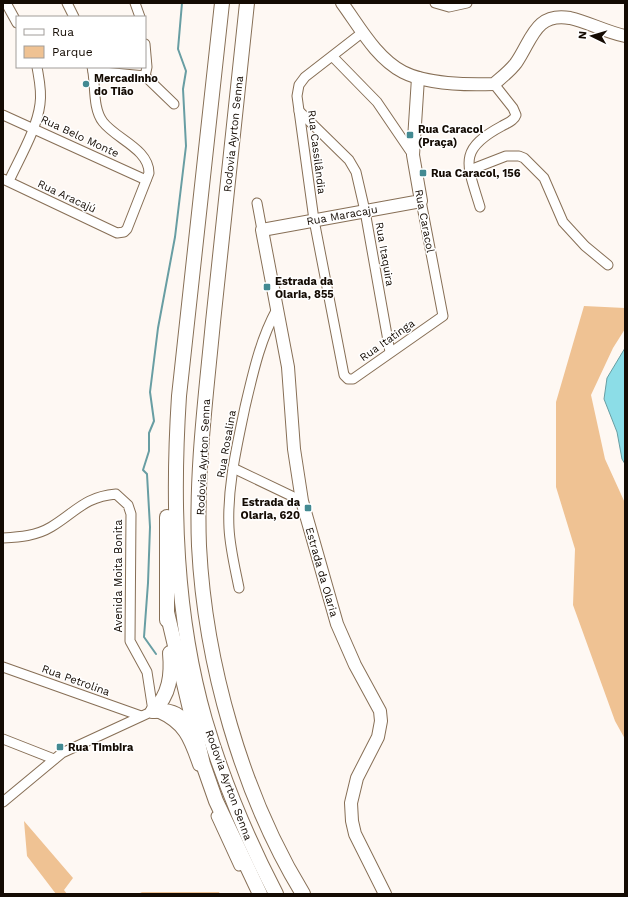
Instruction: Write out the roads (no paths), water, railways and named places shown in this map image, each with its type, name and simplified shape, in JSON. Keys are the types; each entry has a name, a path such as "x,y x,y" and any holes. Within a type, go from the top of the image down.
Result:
{"highway":[{"name":"Rodovia Ayrton Senna","path":"222,3 179,396 176,447 177,545 182,601 190,658 205,720 240,821 276,894"},
{"name":"Rodovia Ayrton Senna","path":"246,3 205,404 200,482 199,545 204,597 221,689 251,786 273,836 303,894"},
{"path":"147,714 165,695 170,678 167,612 167,514 176,447"},
{"path":"167,612 196,738 216,801 260,894"},
{"path":"147,714 164,710 182,716 196,738"}],"main road":[{"path":"342,3 363,32 389,62 402,72 418,78 462,84 494,84 507,74 516,63 538,26 546,20 557,17 570,18 625,36"},
{"name":"Rua Caracol","path":"418,78 413,155 421,201"},
{"name":"Rua Maracaju","path":"262,230 421,201"},
{"name":"Estrada da Olaria","path":"262,230 288,367 295,455 302,501 337,624 355,665 380,712 381,721 378,737 357,778 351,804 352,821 356,834 385,894"}],"street":[{"path":"6,3 16,21"},
{"path":"67,3 74,16"},
{"path":"135,3 140,16"},
{"path":"435,3 449,6 467,3"},
{"name":"Rua Cassilândia","path":"344,375 314,220 305,164 297,96 299,85 306,77 363,32"},
{"path":"145,76 147,67 146,56"},
{"path":"333,57 377,102 413,155"},
{"path":"6,180 33,128 40,105 41,90 37,68"},
{"path":"146,180 149,173 146,161 139,152 113,132 102,121 98,109 92,69 145,76 174,104"},
{"path":"480,207 470,170 469,156 477,141 515,118 513,108 494,84"},
{"name":"Rua Itaquira","path":"299,111 353,165 365,211 390,352"},
{"name":"Rua Belo Monte","path":"3,115 146,180"},
{"path":"470,170 506,156 520,156 524,158 544,178 563,222 585,246 608,265"},
{"name":"Rua Aracajú","path":"6,180 120,233 127,229 146,180"},
{"name":"Rua Caracol","path":"421,201 443,316"},
{"path":"257,203 262,230"},
{"name":"Rua Rosalina","path":"239,588 229,528 229,504 238,436 256,359 265,334 277,309"},
{"name":"Rua Itatinga","path":"344,375 348,379 353,379 443,316"},
{"path":"234,468 302,501"},
{"name":"Avenida Moita Bonita","path":"4,536 36,534 50,527 85,502 94,498 116,494 125,501 130,514 130,641 147,672 147,714"},
{"name":"Rua Petrolina","path":"3,667 147,714 166,717 179,726 188,739 208,798 253,894"},
{"path":"3,802 62,753 147,714"},
{"path":"3,739 54,759"}],"water":[{"path":"625,348 625,464 622,459 617,432 604,399 607,378"}],"waterway":[{"path":"156,654 144,637 150,527 147,474 143,470 149,451 149,433 154,421 150,392 158,328 175,237 186,146 183,89 186,71 178,49 182,3"}],"place":[{"name":"Mercadinho do Tião","path":"86,84"},
{"name":"Rua Caracol (Praça)","path":"410,135"},
{"name":"Rua Caracol, 156","path":"423,173"},
{"name":"Estrada da Olaria, 855","path":"267,287"},
{"name":"Estrada da Olaria, 620","path":"308,508"},
{"name":"Rua Timbira","path":"60,747"}]}
